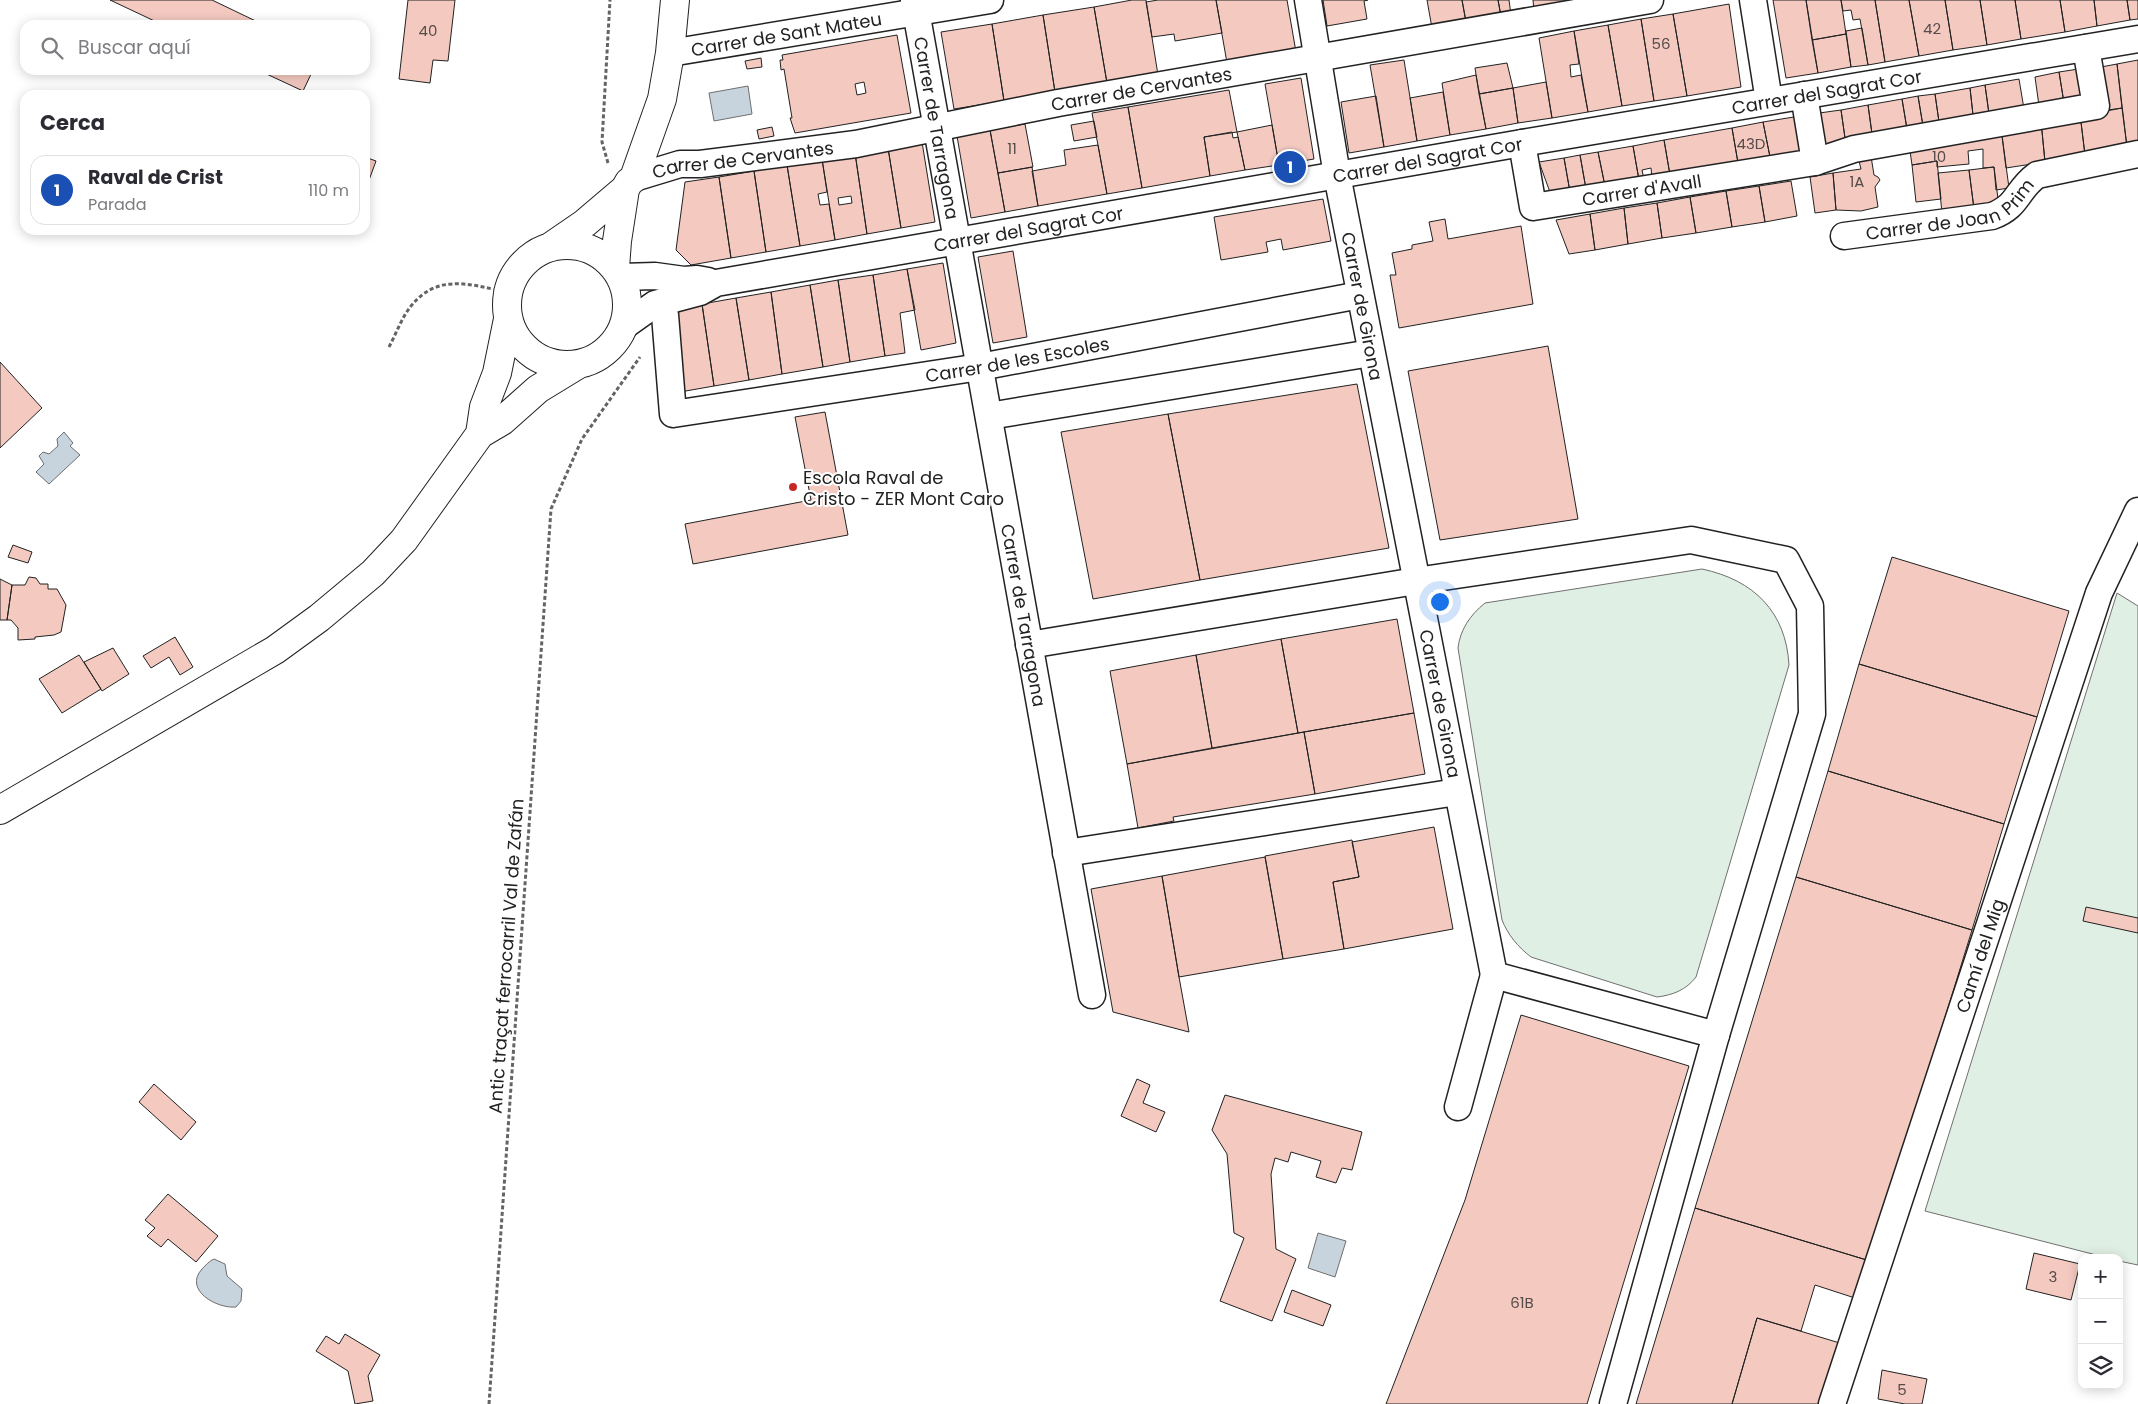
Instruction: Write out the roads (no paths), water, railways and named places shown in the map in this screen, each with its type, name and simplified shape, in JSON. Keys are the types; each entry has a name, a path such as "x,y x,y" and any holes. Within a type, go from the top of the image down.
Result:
{"street":[{"path":"0,810 275,650 319,618 358,586 404,540 480,434 502,422 538,389 579,364 593,359 606,351 617,339 624,326 628,304 626,290 618,272 617,241 630,184 662,99 670,54 675,0"},
{"name":"Carrer de Sant Mateu","path":"670,54 916,6 990,0"},
{"name":"Carrer de Girona","path":"1308,0 1337,175 1494,974"},
{"name":"Carrer de Cervantes","path":"630,184 680,164 700,164 856,144 1058,103 1650,0"},
{"path":"1753,0 1769,100"},
{"name":"Carrer de Tarragona","path":"916,6 1092,995"},
{"name":"Carrer del Sagrat Cor","path":"716,283 1522,142 2138,39"},
{"name":"Carrer d'Avall","path":"1522,142 1533,207 1816,162 1854,149 2096,106 2086,48"},
{"path":"1804,95 1816,162"},
{"name":"Carrer de Joan Prim","path":"1844,236 1992,216 2004,212 2011,206 2029,181 2037,175 2138,154"},
{"path":"550,247 585,223 630,184"},
{"path":"480,434 484,406 497,373 508,319 508,292 519,268 536,253 564,244 579,246 599,254 618,272 697,279 716,283"},
{"path":"624,326 655,304 700,292 716,283"},
{"name":"Carrer de les Escoles","path":"664,315 673,414 980,367 1360,295"},
{"path":"508,319 518,340 534,356 556,364 579,364"},
{"path":"989,416 1371,353"},
{"name":"Camí del Mig","path":"1832,1404 2099,593 2138,511"},
{"path":"1029,645 1416,581 1690,540 1786,560 1810,606 1812,714 1716,1035 1613,1404"},
{"path":"1066,853 1457,792"},
{"path":"1458,1107 1494,974 1716,1035"}],"place":[{"name":"Raval de Crist","path":"1290,167"},
{"name":"Escola Raval de Cristo - ZER Mont Caro","path":"793,487"}]}
